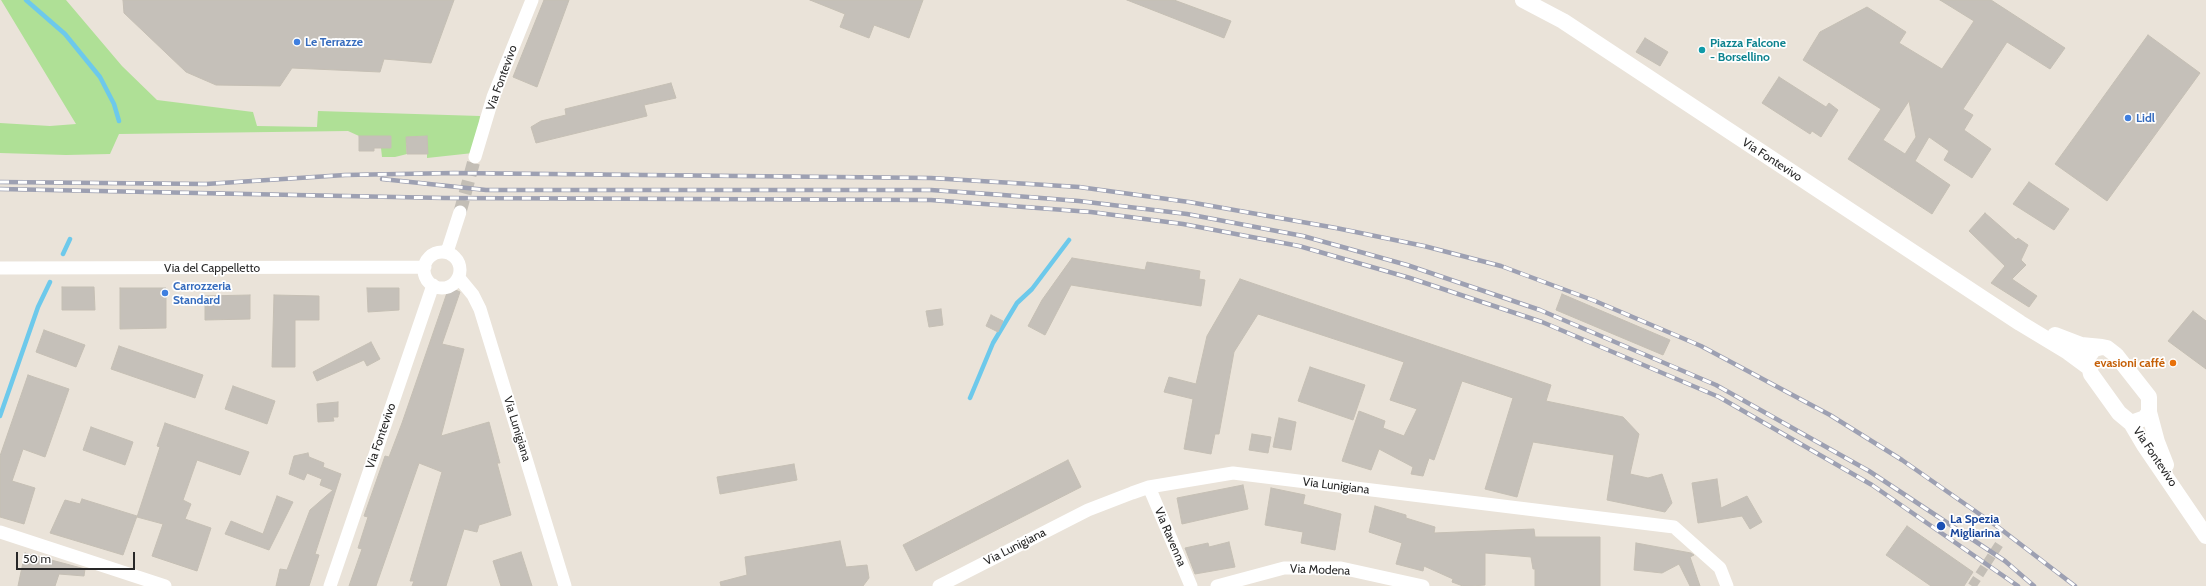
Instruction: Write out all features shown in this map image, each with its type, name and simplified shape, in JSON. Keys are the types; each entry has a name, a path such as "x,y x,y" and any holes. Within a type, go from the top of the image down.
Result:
{"street":[{"name":"Via Fontevivo","path":"475,157 493,97 532,0"},
{"name":"Via Fontevivo","path":"1522,0 1563,21 2020,323 2068,352 2087,366 2119,413 2132,423 2144,445 2178,492 2206,536"},
{"path":"447,252 460,212"},
{"path":"447,252 453,255 460,266 459,278 451,286 445,288 433,286 427,280 425,267 429,258 434,254 447,252"},
{"name":"Via del Cappelletto","path":"0,268 425,267"},
{"name":"Via Lunigiana","path":"459,278 473,295 480,309 565,586"},
{"name":"Via Fontevivo","path":"330,586 433,286"},
{"name":"Via Fontevivo","path":"2020,323 2044,330 2081,345 2107,348 2116,355 2149,397 2149,412 2156,442 2178,492"},
{"path":"2087,366 2086,358 2094,349 2102,347"},
{"name":"Via Fontevivo","path":"2132,423 2145,418 2149,412"},
{"name":"Via Lunigiana","path":"939,586 1088,510 1149,487 1233,473 1674,527 1720,568 1727,586"},
{"name":"Via Ravenna","path":"1149,487 1191,586"},
{"path":"0,532 162,586"},
{"name":"Via Modena","path":"1218,586 1284,568 1341,568 1422,586"}],"green space":[{"path":"1,0 66,0 122,66 157,100 253,112 257,126 317,127 318,111 480,116 473,153 427,158 427,136 410,137 406,144 407,154 395,157 382,157 381,148 391,148 391,136 359,136 348,131 119,134 110,154 66,155 0,153 0,123 50,126 76,124"}],"building":[{"name":"Le Terrazze","path":"123,0 454,0 431,63 384,59 380,72 292,68 280,86 216,85 186,72 124,13"},
{"path":"544,0 569,0 537,87 513,77"},
{"path":"810,0 923,0 909,38 874,25 869,38 840,27 845,14"},
{"path":"1127,0 1174,0 1231,21 1224,38"},
{"path":"1940,0 1991,0 2065,48 2050,69 2007,42 1963,109 1973,115 1964,130 1991,149 1972,178 1944,160 1949,151 1929,137 1915,161 1950,185 1932,214 1848,159 1881,109 1803,60 1820,32 1867,7 1906,32 1899,43 1942,69 1974,21","holes":["1909,101 1916,137 1905,154 1883,140"]},
{"name":"Lidl","path":"2148,35 2200,73 2107,201 2055,164"},
{"path":"1645,38 1668,52 1660,66 1636,52"},
{"path":"1779,77 1826,107 1829,103 1838,110 1821,137 1812,131 1810,134 1762,103"},
{"path":"671,83 676,98 644,105 647,116 536,143 531,127 541,121 566,115 565,109"},
{"path":"359,136 391,136 391,148 374,148 374,151 359,151"},
{"path":"427,136 428,154 407,154 406,137"},
{"path":"2029,182 2069,209 2054,230 2013,204"},
{"path":"1985,213 2016,240 2018,238 2028,245 2021,260 2026,265 2012,279 2037,296 2029,307 1991,283 2005,266 1969,231"},
{"path":"1072,258 1145,270 1147,262 1200,271 1199,279 1205,280 1201,306 1071,285 1045,335 1028,326 1042,300"},
{"path":"1240,279 1551,385 1546,401 1623,417 1639,434 1630,474 1648,478 1662,474 1672,503 1665,512 1607,500 1614,455 1533,442 1517,497 1485,489 1513,398 1462,381 1434,460 1429,458 1423,476 1411,474 1413,467 1379,449 1371,470 1342,461 1359,411 1385,421 1383,428 1404,436 1417,409 1390,400 1404,362 1258,314 1234,352 1219,434 1215,434 1211,454 1184,449 1193,399 1164,392 1169,377 1196,384 1207,336"},
{"path":"62,287 94,287 95,310 62,310"},
{"path":"449,287 460,292 442,344 464,349 441,436 489,422 500,463 497,463 511,515 479,525 477,532 464,529 446,586 412,586 414,581 410,581 442,472 419,463 376,586 349,586 362,549 358,548 368,517 364,516 385,456 389,457 402,423"},
{"path":"120,288 166,288 166,328 120,329"},
{"path":"367,288 399,288 399,310 368,312"},
{"path":"1562,294 1670,340 1663,355 1556,310"},
{"path":"250,295 250,319 205,320 205,296"},
{"path":"274,295 319,296 319,320 295,320 295,367 272,367"},
{"path":"941,309 943,325 929,327 926,311"},
{"path":"2193,311 2206,321 2206,369 2168,341"},
{"path":"991,315 1003,321 998,332 986,326"},
{"path":"44,330 85,345 76,367 36,352"},
{"path":"371,342 380,359 367,366 364,360 317,381 313,372"},
{"path":"119,346 203,375 195,398 111,369"},
{"path":"1310,367 1365,385 1353,420 1298,401"},
{"path":"28,375 69,389 45,457 23,449 12,481 35,488 24,524 0,517 0,456"},
{"path":"233,386 275,401 267,424 225,409"},
{"path":"338,402 338,417 333,417 334,421 318,422 317,404"},
{"path":"1279,418 1296,422 1291,450 1273,447"},
{"path":"165,423 249,452 240,475 197,460 183,500 191,504 185,519 211,528 197,571 152,556 163,524 137,517 160,447 157,446"},
{"path":"91,427 133,442 125,465 83,450"},
{"path":"1252,434 1271,437 1268,453 1249,450"},
{"path":"308,453 309,457 324,463 323,467 341,474 315,554 319,555 309,586 276,586 280,569 287,570 310,510 333,490 320,485 322,479 307,473 304,480 289,474 294,456"},
{"path":"1068,460 1081,487 916,571 903,545"},
{"path":"794,464 797,480 720,494 717,477"},
{"path":"1717,479 1721,508 1747,496 1762,522 1750,529 1742,516 1698,523 1692,483"},
{"path":"1243,485 1248,509 1182,524 1177,498"},
{"path":"1271,488 1305,495 1303,504 1341,514 1335,550 1301,543 1303,532 1265,525"},
{"path":"277,496 293,502 269,550 225,534 231,521 263,534"},
{"path":"82,499 137,516 123,555 50,533 65,500 80,504"},
{"path":"1375,506 1406,515 1406,518 1435,527 1434,533 1534,529 1535,537 1600,537 1600,586 1535,586 1535,569 1533,569 1531,557 1485,553 1485,585 1472,586 1463,586 1452,582 1453,579 1424,566 1423,571 1396,564 1402,543 1369,532"},
{"path":"1907,526 1973,572 1964,586 1931,586 1886,555"},
{"path":"840,541 846,567 867,565 869,578 863,586 721,586 720,582 747,575 745,557"},
{"path":"1229,542 1235,567 1195,574 1185,548 1208,543 1209,547"},
{"path":"1636,543 1691,553 1694,555 1690,557 1700,586 1690,586 1679,564 1662,573 1634,570"},
{"path":"521,552 532,586 501,586 493,561"},
{"path":"25,553 85,569 84,576 59,574 55,586 18,586"}],"waterway":[{"path":"26,0 65,34 100,77 114,104 119,121"},
{"path":"63,254 70,239"},
{"path":"970,398 993,343 1017,303 1032,289 1069,240"},
{"path":"0,416 38,307 50,282"}],"tunnel":[{"path":"460,212 475,157"},
{"path":"1972,586 2000,543"}],"railway":[{"path":"0,182 206,184 345,175 454,173 931,178 1079,187 1189,202 1336,228 1424,246 1501,266 1595,301 1701,346 1830,415 1902,460 1998,527 2075,586"},
{"path":"382,179 486,190 931,190 1079,201 1187,214 1303,236 1407,265 1540,310 1716,385 1869,471 2005,561 2034,586"},
{"path":"0,189 444,198 931,200 1091,212 1183,224 1299,246 1410,278 1542,322 1719,397 1872,485 2018,586"}],"place":[{"name":"Le Terrazze","path":"297,42"},
{"name":"Piazza Falcone - Borsellino","path":"1702,50"},
{"name":"Lidl","path":"2128,118"},
{"name":"Carrozzeria Standard","path":"165,293"},
{"name":"evasioni caffé","path":"2173,363"},
{"name":"La Spezia Migliarina","path":"1941,526"}]}
